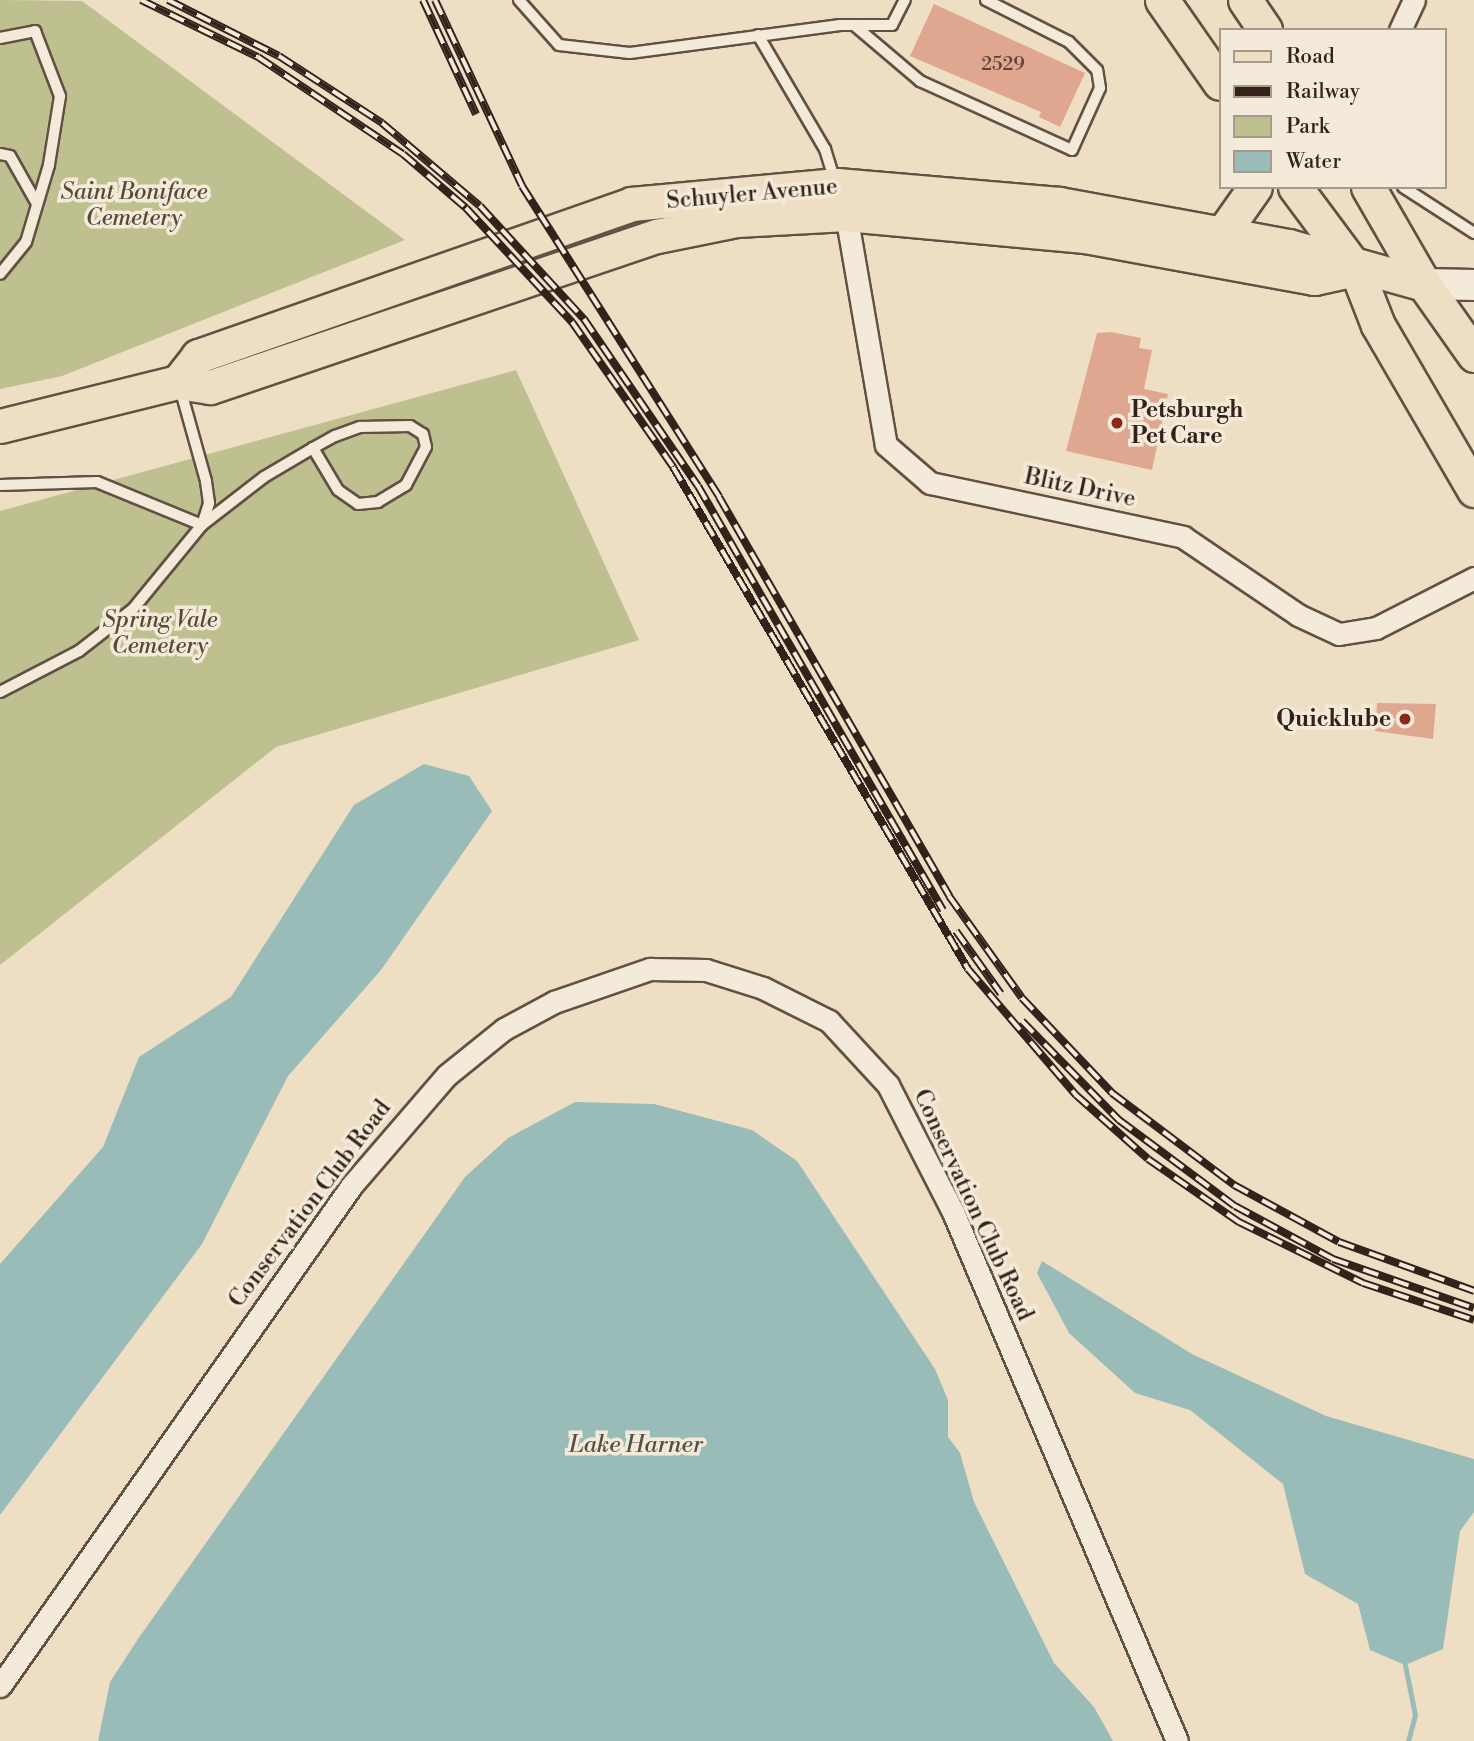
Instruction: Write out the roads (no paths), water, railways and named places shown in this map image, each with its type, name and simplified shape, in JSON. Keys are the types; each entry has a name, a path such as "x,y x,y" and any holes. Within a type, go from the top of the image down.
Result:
{"main road":[{"path":"1162,0 1218,80"},
{"path":"1245,0 1264,28"},
{"path":"1222,234 1254,189"},
{"path":"1296,189 1356,269 1378,325 1474,490"},
{"path":"1369,189 1424,284 1474,355"},
{"name":"Schuyler Avenue","path":"841,199 1085,236 1314,278 1356,269"},
{"name":"Schuyler Avenue","path":"0,426 178,382 210,387 657,236 841,199 1059,204 1288,246 1356,269 1424,284 1474,285"}],"street":[{"path":"1401,28 1414,0"},
{"name":"Blitz Drive","path":"841,199 886,446 930,483 1183,537 1298,615 1339,634 1376,628 1474,578"},
{"name":"Conservation Club Road","path":"0,1686 352,1185 447,1075 504,1029 554,1002 650,969 706,970 763,988 829,1021 888,1085 953,1212 1177,1741"}],"lane":[{"path":"519,0 559,45 584,50 687,48 758,35 853,25 892,25 905,0"},
{"path":"853,25 920,81 1072,150 1100,88 1097,70 1069,42 986,0"},
{"path":"0,38 35,31 60,96 26,242 0,274"},
{"path":"758,35 825,149 841,199"},
{"path":"0,154 10,156 37,204"},
{"path":"1406,189 1474,233"},
{"path":"178,382 206,481 209,503 202,525"},
{"path":"0,692 79,651 133,609 202,525 313,448 360,427 399,424 423,434 426,447 406,485 378,502 358,504 338,490 313,448"},
{"path":"0,485 97,482 202,525"}],"water":[{"path":"424,764 469,776 492,811 381,970 288,1076 202,1244 0,1515 0,1264 103,1147 139,1057 231,997 354,805"},
{"name":"Lake Harner","path":"575,1102 654,1104 752,1130 797,1161 935,1369 948,1400 948,1437 960,1453 974,1502 1054,1663 1094,1707 1113,1741 98,1741 110,1682 465,1177 508,1138"},
{"path":"1042,1261 1192,1354 1326,1416 1474,1459 1474,1512 1460,1531 1443,1649 1405,1665 1370,1650 1358,1604 1305,1574 1283,1484 1190,1410 1135,1393 1069,1333 1037,1273"}],"waterway":[{"path":"1405,1665 1415,1715 1408,1741"}],"railway":[{"path":"141,0 258,57 403,154 466,208 572,322 673,467 968,969 1076,1095 1148,1159 1239,1222 1363,1283 1474,1320"},
{"path":"168,0 279,56 382,123 480,206 584,319 698,486 943,910"},
{"path":"423,0 476,114"},
{"path":"435,0 522,186 719,497 949,896 1022,998 1112,1093 1234,1185 1339,1242 1474,1291"},
{"path":"956,931 1001,994"},
{"path":"1022,1021 1119,1120 1235,1206 1333,1259 1474,1308"}],"place":[{"name":"Petsburgh Pet Care","path":"1117,423"},
{"name":"Quicklube","path":"1405,719"}],"park label":[{"name":"Saint Boniface Cemetery","path":"134,205"},
{"name":"Spring Vale Cemetery","path":"160,633"}]}
